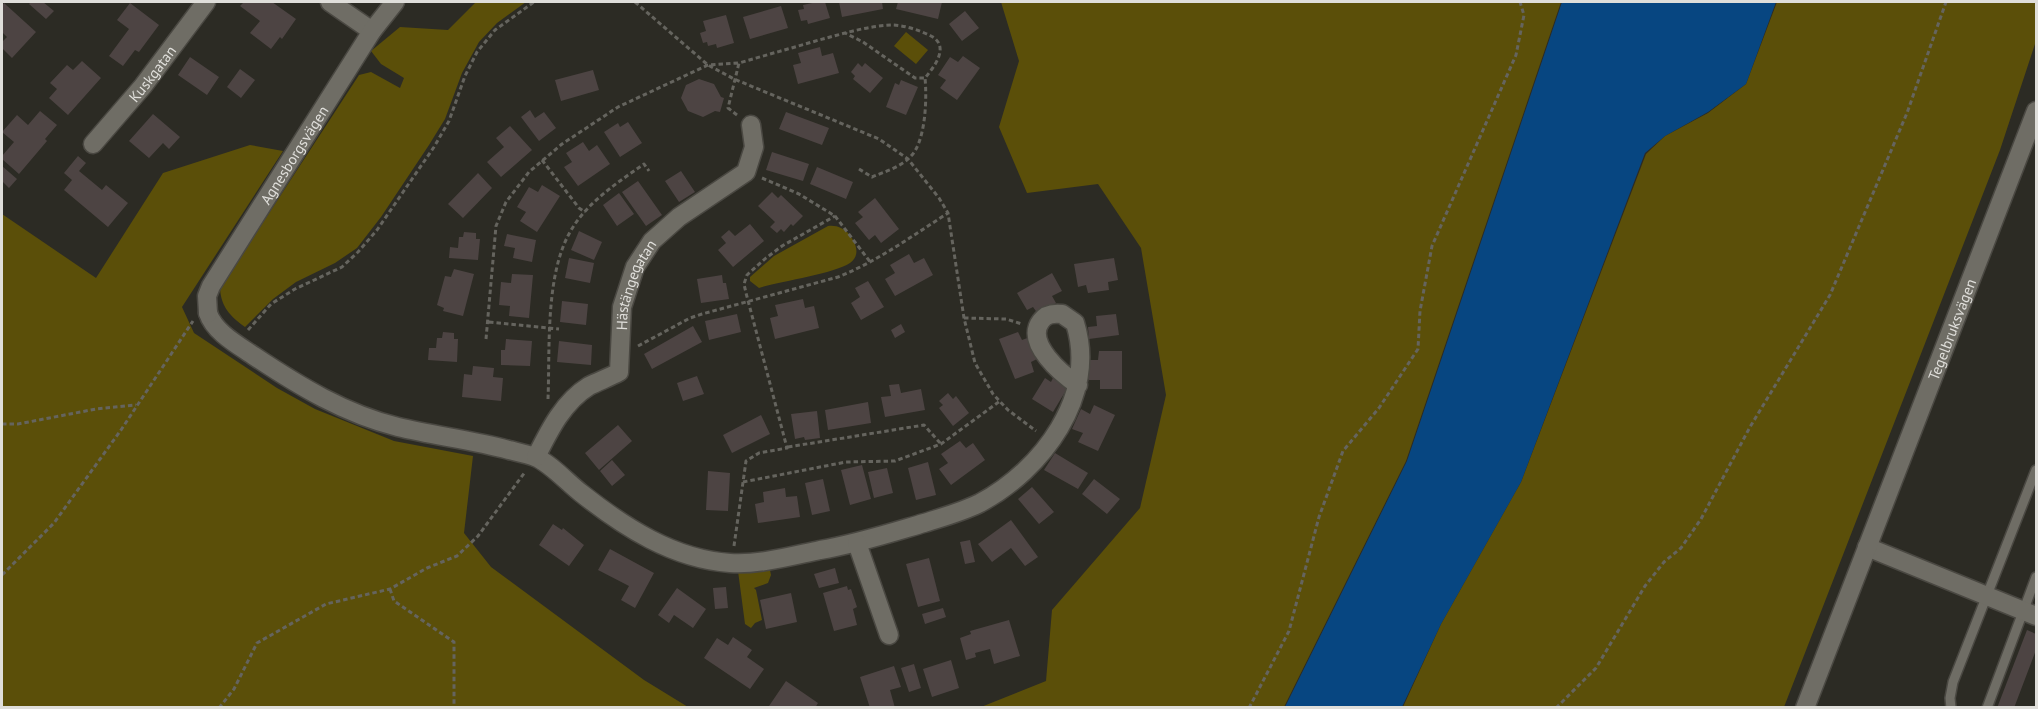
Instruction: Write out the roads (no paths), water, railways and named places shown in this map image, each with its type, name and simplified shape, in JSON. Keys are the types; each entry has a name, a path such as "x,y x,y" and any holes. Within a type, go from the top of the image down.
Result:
{"street":[{"name":"Kuskgatan","path":"93,144 147,80 206,2"},
{"path":"330,2 372,31"},
{"name":"Agnesborgsvägen","path":"395,2 372,31 211,286 207,296 210,320 238,345 315,394 356,413 396,426 494,446 536,458"},
{"name":"Tegelbruksvägen","path":"1805,708 2037,111"},
{"name":"Hästängegatan","path":"536,458 556,420 577,395 619,372 624,299 635,267 652,241 679,217 746,172 754,147 751,125"},
{"path":"536,458 610,515 636,532 670,549 709,560 732,563 777,559 857,543 962,511 997,493 1028,467 1050,441 1072,405 1078,385 1080,349 1075,323 1068,316 1054,313 1042,319 1037,329 1041,345 1050,361 1062,374 1078,385"},
{"path":"857,543 889,635"},
{"path":"1867,548 2030,613"}],"lane":[{"path":"1951,708 1953,682 2037,470"},
{"path":"1987,708 2030,613 2037,577"}],"water":[{"path":"1562,2 1776,2 1746,84 1708,112 1665,136 1645,153 1521,482 1441,624 1402,707 1285,707 1407,461"}]}
